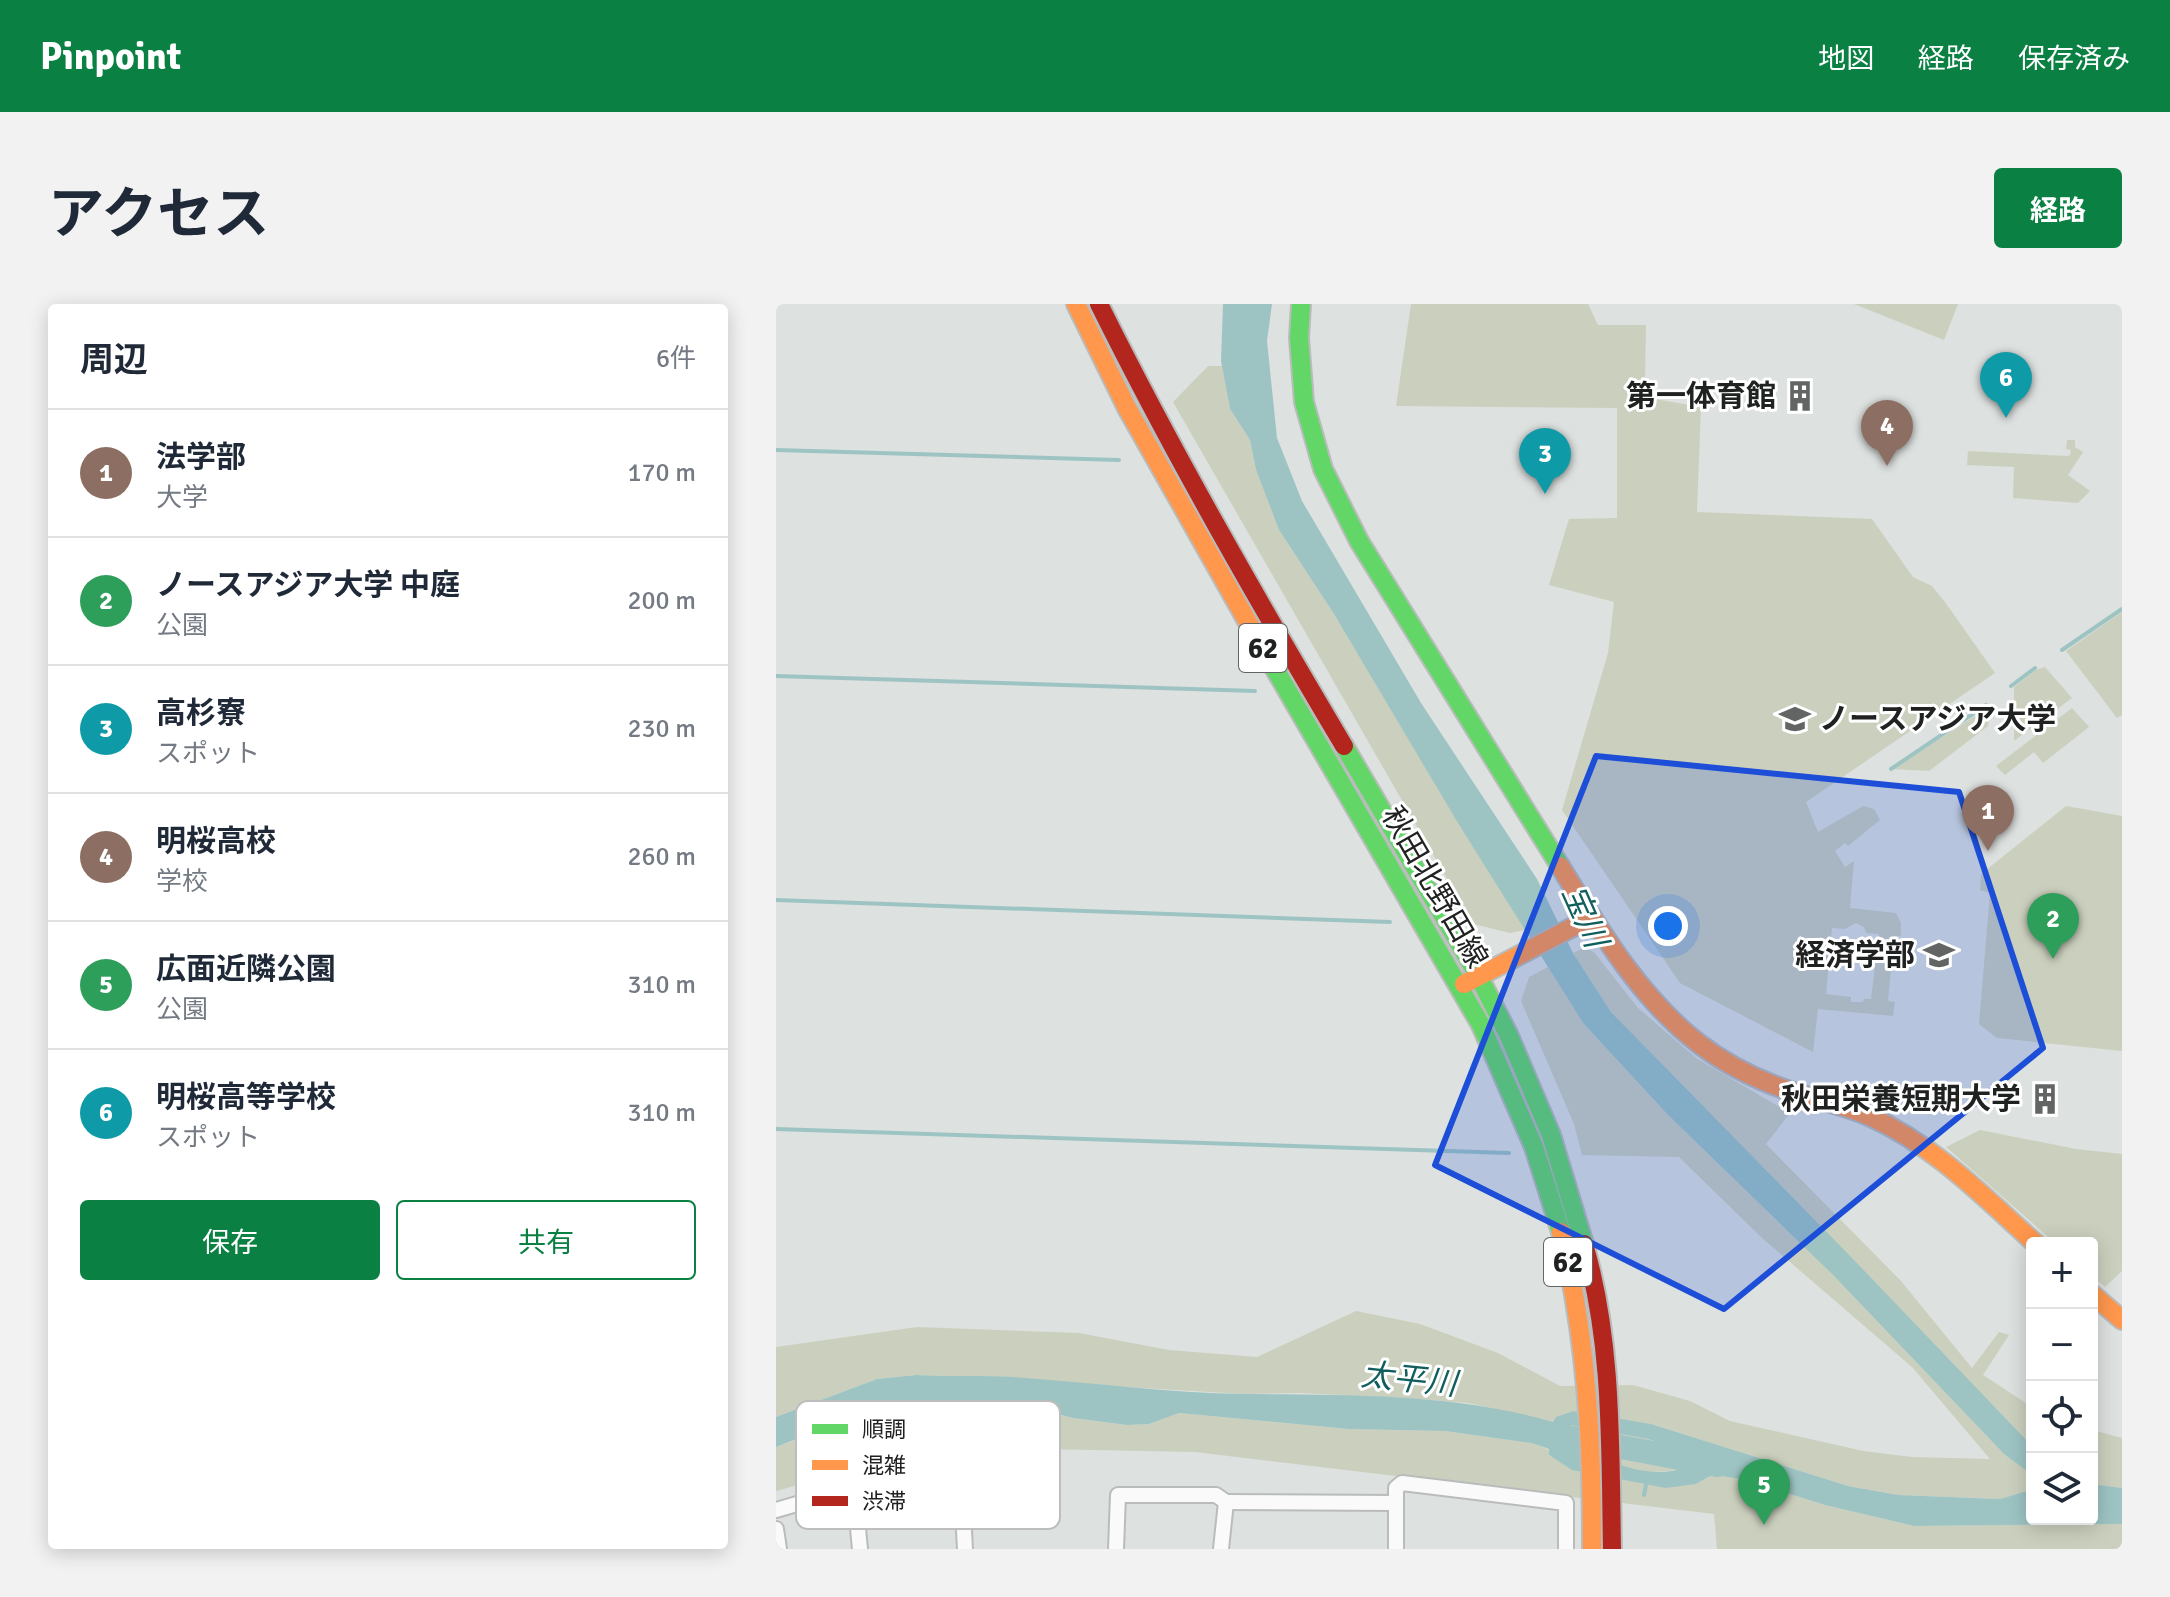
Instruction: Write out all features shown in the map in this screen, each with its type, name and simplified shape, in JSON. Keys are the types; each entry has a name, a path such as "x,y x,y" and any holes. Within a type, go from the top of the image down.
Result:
{"main road":[{"name":"秋田北野田線","path":"1076,304 1127,408 1223,580 1489,1037 1554,1206 1580,1319 1589,1396 1592,1549"},
{"name":"秋田北野田線","path":"1099,304 1145,397 1246,580 1479,977 1509,1036 1545,1121 1572,1199 1593,1275 1609,1399 1612,1549"},
{"path":"1301,304 1299,338 1304,402 1323,469 1359,541 1592,917 1644,991 1697,1042 1734,1067 1890,1126 1949,1165 2028,1237"},
{"path":"1461,986 1592,917"},
{"path":"2098,1299 2122,1320"}],"street":[{"path":"1396,1549 1396,1488 1402,1483 1566,1503 1566,1549"},
{"path":"1116,1549 1118,1495 1216,1495 1226,1502 1396,1503"},
{"path":"1221,1549 1226,1502"},
{"path":"776,1510 796,1504"},
{"path":"776,1529 779,1549"},
{"path":"858,1529 860,1549"},
{"path":"964,1529 965,1549"}],"highlighted area":[{"path":"1596,756 1959,792 2043,1048 1724,1309 1435,1165"}],"green space":[{"path":"1411,304 1588,304 1598,325 1646,325 1645,381 1649,398 1701,407 1697,512 1872,519 1913,577 1932,586 1995,673 1806,802 1818,832 1863,806 1874,809 1880,820 1848,846 1845,843 1835,851 1845,867 1854,861 1850,908 1896,913 1901,923 1901,936 1894,936 1888,1001 1895,1002 1893,1016 1818,1009 1813,1052 1680,983 1562,810 1608,653 1614,602 1549,585 1569,519 1617,518 1617,408 1396,406","holes":["1856,923 1864,927 1866,933 1879,934 1871,999 1851,1002 1851,997 1826,994 1832,928 1845,929"]},
{"path":"1854,304 1958,304 1944,340"},
{"path":"1208,366 1222,366 1230,409 1250,440 1256,470 1279,530 1334,614 1525,930 1510,933 1473,924 1173,402"},
{"path":"2067,440 2075,440 2075,447 2083,452 2068,475 2090,491 2078,503 2013,498 2014,467 1967,465 1968,451 2067,456 2071,450 2066,449"},
{"path":"2122,612 2122,715 2117,718 2066,651"},
{"path":"2045,667 2072,698 2014,741 2014,687"},
{"path":"1992,705 1988,726 1929,771 1893,769"},
{"path":"2072,708 2089,727 2043,763 2034,752 2005,775 1996,766"},
{"path":"2066,806 2122,816 2122,1051 1997,1038 1979,1024 1990,893 1980,890 1981,874"},
{"path":"1583,948 1594,952 1637,1007 1696,1058 1790,1113 1766,1144 1901,1281 1972,1368 1999,1332 2009,1335 1983,1375 2026,1403 2026,1440 1611,1012 1573,953"},
{"path":"1548,967 1583,1023 1668,1115 1833,1275 2004,1454 2026,1470 2026,1491 2000,1499 1898,1495 1848,1486 1654,1425 1574,1411 1554,1422 1468,1403 1405,1398 1244,1394 916,1375 877,1379 819,1401 796,1401 796,1409 776,1417 776,1347 917,1327 1079,1333 1169,1350 1257,1357 1356,1311 1420,1324 1498,1353 1560,1386 1633,1385 1690,1401 1730,1421 1863,1451 1912,1457 1990,1459 1912,1367 1762,1238 1679,1157 1582,1155 1574,1124 1521,1001 1529,977"},
{"path":"1980,1130 2076,1149 2122,1154 2122,1271 2105,1287 2098,1281 2098,1237 2048,1237 1946,1147"},
{"path":"1179,1413 1348,1429 1445,1431 1533,1443 1549,1450 1549,1456 1696,1484 1712,1475 1742,1479 1825,1505 1914,1526 2122,1524 2122,1549 1717,1549 1714,1514 1195,1452 1060,1449 1060,1415 1127,1425 1149,1424"},
{"path":"1570,1425 1648,1439 1685,1451 1687,1467 1655,1472 1627,1468 1570,1444"},
{"path":"2098,1432 2122,1438 2122,1488 2098,1485"},
{"path":"796,1440 796,1486 776,1491 776,1447"}],"water":[{"path":"1223,304 1272,304 1267,341 1277,438 1302,501 1421,703 1537,879 1573,953 1611,1012 2026,1440 2026,1470 2004,1454 1833,1275 1668,1115 1583,1023 1458,823 1334,614 1279,530 1256,470 1250,440 1230,409 1221,361"},
{"path":"916,1375 1002,1376 1158,1390 1439,1401 1553,1422 1556,1417 1574,1411 1651,1424 1848,1486 1898,1495 2000,1499 2026,1491 2026,1525 1914,1526 1825,1505 1742,1479 1712,1475 1696,1484 1666,1488 1572,1470 1549,1455 1549,1449 1532,1443 1445,1431 1348,1429 1179,1413 1149,1424 1127,1425 1060,1415 1060,1401 819,1401 877,1379","holes":["1570,1425 1648,1439 1685,1451 1687,1467 1658,1472 1617,1464 1570,1444"]},
{"path":"796,1409 796,1439 776,1447 776,1417"},
{"path":"2098,1485 2122,1488 2122,1524 2098,1524"}],"waterway":[{"path":"776,450 1119,460"},
{"path":"2062,650 2122,609"},
{"path":"2011,686 2035,668"},
{"path":"776,676 1255,691"},
{"path":"1891,769 1986,705"},
{"path":"776,900 1390,922"},
{"path":"776,1129 1509,1153"},
{"name":"太平川","path":"1541,1432 1717,1465"},
{"path":"1644,1495 1646,1485"}],"traffic: fast":[{"path":"1301,304 1299,338 1304,402 1323,469 1359,541 1560,866"},
{"path":"1250,626 1481,1025 1534,1147 1561,1232"},
{"path":"1344,746 1479,977 1509,1036 1551,1135 1584,1244"}],"traffic: slow":[{"path":"1076,304 1127,408 1250,626"},
{"path":"1560,866 1605,938 1639,983 1677,1025 1708,1051 1766,1082 1851,1109 1894,1129 1938,1157 2028,1237"},
{"path":"1464,984 1592,917"},
{"path":"1561,1232 1577,1311 1586,1389 1592,1549"},
{"path":"2098,1299 2122,1320"}],"traffic: jam":[{"path":"1099,304 1217,527 1344,746"},
{"path":"1584,1244 1605,1357 1612,1549"}],"place":[{"name":"第一体育館","path":"1800,396"},
{"name":"明桜高等学校","path":"2006,418"},
{"name":"明桜高校","path":"1887,466"},
{"name":"高杉寮","path":"1545,494"},
{"name":"ノースアジア大学","path":"1795,719"},
{"name":"法学部","path":"1988,851"},
{"name":"経済学部","path":"1939,955"},
{"name":"ノースアジア大学 中庭","path":"2053,959"},
{"name":"秋田栄養短期大学","path":"2045,1099"},
{"name":"広面近隣公園","path":"1764,1525"}],"water label":[{"name":"宝川","path":"1585,916"}]}
